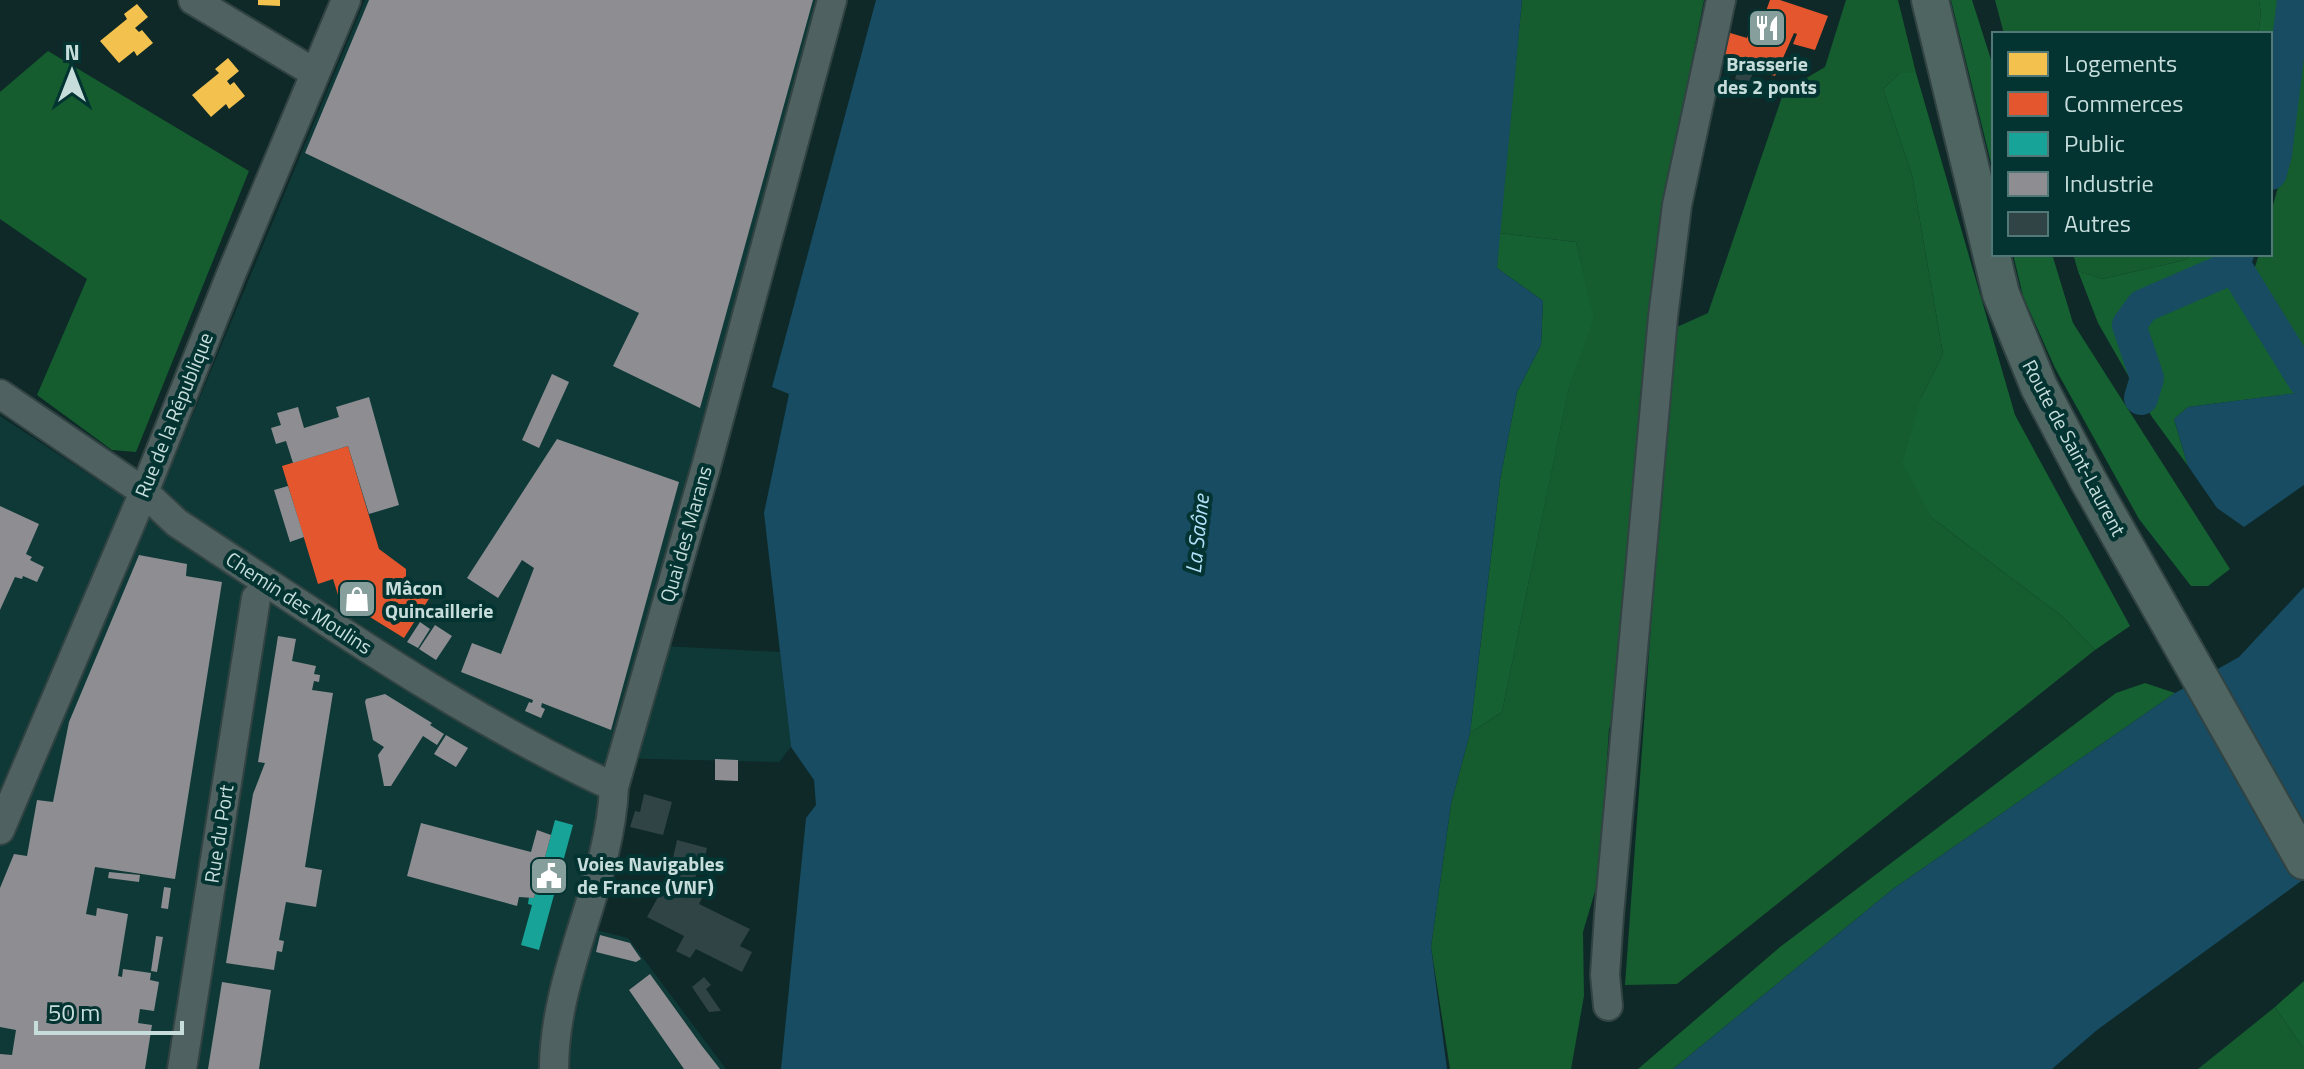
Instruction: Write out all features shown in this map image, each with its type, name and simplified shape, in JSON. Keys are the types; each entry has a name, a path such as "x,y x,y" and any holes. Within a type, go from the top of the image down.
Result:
{"main road":[{"name":"Route de Saint-Laurent","path":"1930,0 2001,294 2039,387 2304,861"}],"street":[{"path":"193,0 315,73"},
{"name":"Rue de la République","path":"0,830 144,492 346,0"},
{"name":"Quai des Marans","path":"554,1069 560,1015 612,822 614,787 712,446 832,0"},
{"path":"1608,1006 1605,975 1609,915 1663,317 1677,205 1721,0"},
{"name":"Chemin des Moulins","path":"0,394 144,492 177,523 437,692 577,770 614,787"},
{"name":"Rue du Port","path":"182,1069 256,598"}],"shaded area":[{"path":"365,0 818,0 643,645 780,652 791,747 779,762 613,758 580,884 592,929 628,938 726,1069 0,1069 0,416 151,515"}],"green space":[{"path":"1522,0 1704,0 1681,117 1650,344 1623,690 1609,729 1599,878 1583,932 1584,996 1571,1069 1450,1069 1431,947 1451,804 1470,733 1502,712 1569,386 1593,319 1576,242 1499,233"},
{"path":"1846,0 1898,0 1916,73 1900,73 1883,89 1912,175 1943,354 1921,398 1932,518 2062,616 2095,650 1677,984 1625,985 1659,515 1677,327 1708,313 1784,91 1825,67"},
{"path":"1951,0 1972,0 1992,63 1992,167"},
{"path":"1995,0 2259,0 2261,14 2258,32 2003,32"},
{"path":"2259,0 2282,0 2279,68 2272,95 2272,32 2258,32"},
{"path":"2304,12 2304,357 2254,270 2258,256 2272,256 2272,209 2293,133"},
{"path":"48,51 249,171 136,452 112,450 37,395 87,279 0,219 0,92"},
{"path":"1900,73 1916,73 2015,415 2130,626 2095,650 2062,616 1932,518 1902,463 1921,398 1943,354 1912,175 1883,89"},
{"path":"1499,233 1576,242 1594,319 1569,387 1502,712 1470,733 1500,480 1517,392 1541,345 1543,301 1497,268"},
{"path":"2013,256 2053,256 2073,323 2230,569 2208,586 2191,586 2139,519 2055,368 2023,296"},
{"path":"2074,256 2191,256 2102,279 2078,271"},
{"path":"2191,256 2219,256 2228,286 2298,393 2188,407 2174,419 2188,466 2152,417 2098,323 2078,271 2102,279"},
{"path":"2145,683 2175,693 1893,889 1673,1069 1638,1069 1780,947 2116,693"},
{"path":"2304,981 2304,1049 2275,1007"},
{"path":"2275,1007 2304,1049 2304,1069 2198,1069"}],"water":[{"name":"La Saône","path":"876,0 1522,0 1497,268 1543,301 1541,345 1517,392 1500,480 1470,733 1451,804 1431,947 1447,1069 781,1069 806,818 816,805 814,780 791,747 764,513 789,394 772,387"},
{"path":"2304,392 2304,485 2244,527 2217,508 2188,466 2174,419 2188,407"},
{"path":"2304,587 2304,879 2097,1030 2052,1069 1673,1069 1893,889 2175,693 2239,657"}],"building: Logements":[{"path":"258,0 280,0 280,6 258,5"},
{"path":"137,4 148,17 135,28 139,32 142,30 153,43 137,56 134,51 119,63 100,41 127,19 124,14"},
{"path":"228,58 239,71 227,81 230,85 234,82 245,96 229,109 226,104 211,117 192,95 219,73 215,69"}],"building: Commerces":[{"path":"1770,0 1780,0 1828,16 1815,50 1793,44 1797,34 1794,33 1775,76 1721,61 1727,32 1747,38 1755,18 1766,21 1768,16 1772,17 1773,14 1766,11"},
{"path":"348,446 379,549 406,569 406,577 432,594 404,638 339,598 333,579 318,584 282,466"}],"building: Public":[{"path":"555,820 573,825 539,950 521,945 532,905 528,904 529,897 534,898"}],"building: Industrie":[{"path":"369,0 813,0 700,408 613,366 639,313 305,153"},
{"path":"552,374 569,382 539,448 522,440"},
{"path":"369,397 399,505 369,514 348,446 293,463 286,441 276,444 271,428 281,425 277,413 298,407 304,428 339,417 336,407"},
{"path":"557,439 679,482 611,730 542,703 541,707 545,709 541,718 525,711 533,700 461,672 472,643 501,654 534,568 522,560 498,598 467,578"},
{"path":"288,486 304,537 290,542 274,490"},
{"path":"0,506 39,524 26,554 32,557 30,560 44,567 37,582 23,576 22,579 15,577 0,610"},
{"path":"139,555 187,564 186,576 222,582 175,879 95,867 86,914 96,916 97,908 128,914 118,976 122,977 123,969 151,973 150,980 159,982 154,1011 140,1009 138,1023 152,1025 145,1069 0,1069 0,1054 12,1055 16,1030 0,1027 0,888 14,854 27,856 37,800 53,802 69,722"},
{"path":"420,622 430,629 418,648 407,642"},
{"path":"435,625 452,636 436,660 419,649"},
{"path":"278,636 296,639 292,661 316,666 314,674 320,675 319,682 314,681 312,690 333,693 305,867 322,870 316,907 286,902 279,940 284,941 282,952 277,951 274,970 226,963 253,794 265,763 258,762"},
{"path":"385,694 444,734 437,745 423,736 391,786 384,786 378,755 384,747 373,740 365,702 366,699"},
{"path":"446,735 468,748 456,767 434,754"},
{"path":"715,759 738,760 738,781 715,780"},
{"path":"421,823 531,852 537,830 551,835 534,898 519,897 517,906 407,876"},
{"path":"109,872 140,875 139,882 108,878"},
{"path":"164,887 171,888 168,909 161,908"},
{"path":"600,935 630,943 641,959 636,962 596,952"},
{"path":"156,936 163,937 157,972 151,971"},
{"path":"650,974 720,1069 684,1069 629,990"},
{"path":"222,982 271,990 259,1069 208,1069"}],"building: Autres":[{"path":"1739,66 1754,70 1749,83 1735,79"},
{"path":"644,794 672,802 663,835 630,827 635,811 640,812"},
{"path":"677,840 707,848 701,875 697,873 692,884 705,892 699,904 750,929 740,946 752,952 742,972 696,949 690,958 676,951 684,936 647,917 674,868 671,867"},
{"path":"704,977 711,985 706,989 721,1011 709,1012 692,987"}],"waterway":[{"path":"2272,165 2294,0"},
{"path":"2141,398 2147,378 2129,325 2143,306 2226,270 2236,256"},
{"path":"2232,262 2304,379"}],"place":[{"name":"Brasserie des 2 ponts","path":"1767,28"},
{"name":"Mâcon Quincaillerie","path":"357,599"},
{"name":"Voies Navigables de France (VNF)","path":"549,876"}]}
